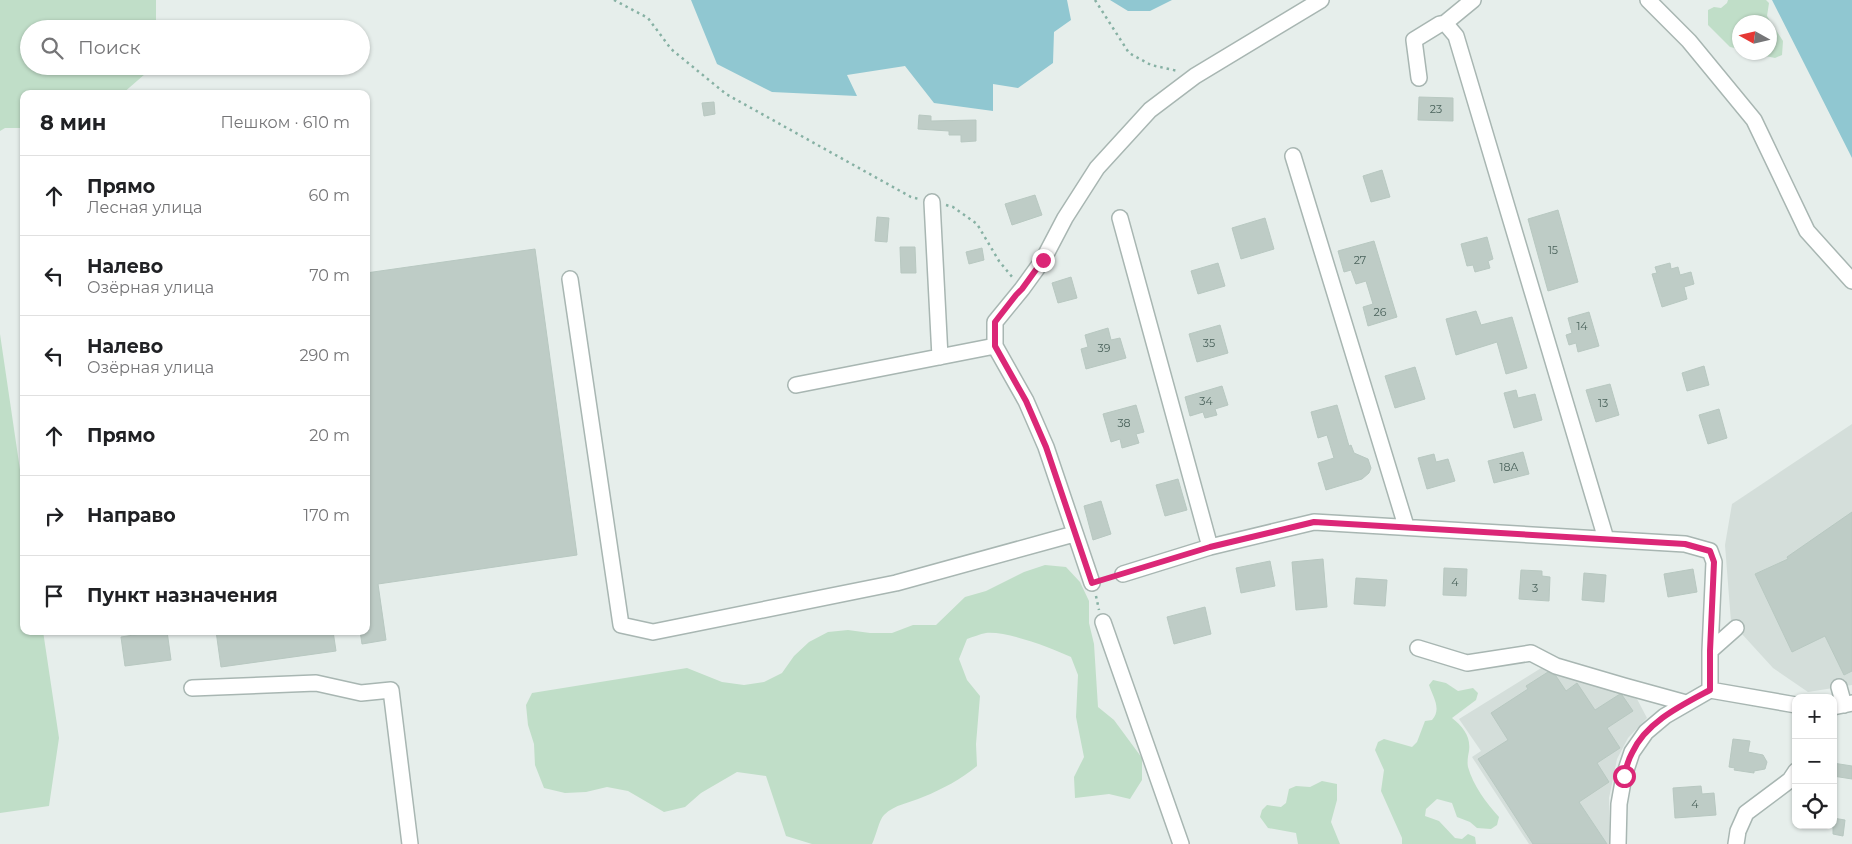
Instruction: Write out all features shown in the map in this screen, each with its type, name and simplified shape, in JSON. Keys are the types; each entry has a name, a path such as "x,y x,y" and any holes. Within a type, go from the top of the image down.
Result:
{"street":[{"path":"1092,583 1046,447 1026,401 995,346 995,322 1043,260 1065,218 1097,168 1150,110 1188,81 1321,0"},
{"path":"1419,78 1414,40 1440,24 1445,23 1473,0"},
{"path":"1648,0 1689,41 1754,120 1807,232 1852,281"},
{"path":"1445,23 1456,36 1606,539"},
{"path":"1293,156 1406,526"},
{"path":"932,202 940,357"},
{"path":"1120,218 1210,547"},
{"path":"570,279 621,625 653,632 896,583 1074,534"},
{"path":"796,385 995,346"},
{"path":"1124,574 1210,547 1314,522 1685,544 1710,551 1714,562 1710,690"},
{"path":"1103,622 1181,844"},
{"path":"1710,651 1736,628"},
{"path":"1418,648 1468,663 1531,653 1556,666 1686,703"},
{"path":"192,688 316,683 361,693 391,690 410,844"},
{"path":"1839,687 1843,705"},
{"path":"1618,844 1619,804 1624,776 1632,752 1646,732 1665,716 1710,690 1792,704"},
{"path":"1736,844 1738,831 1746,813 1792,777"}],"path":[{"path":"614,0 648,18 671,49 726,94 911,197 953,207 977,224 999,261 1022,289"},
{"path":"1095,0 1129,53 1151,66 1178,70 1188,81"},
{"path":"1092,583 1103,622"}],"shaded area":[{"path":"1852,424 1852,685 1808,692 1773,668 1731,622 1725,545 1732,504"},
{"path":"1546,665 1637,699 1647,718 1628,738 1617,759 1609,798 1610,844 1529,844 1472,757 1481,751 1459,719"}],"green space":[{"path":"0,0 156,0 156,20 20,20 20,75 144,75 127,90 20,90 20,128 5,128 0,131"},
{"path":"1728,0 1766,0 1769,3 1767,15 1732,15 1732,47 1708,25 1708,10 1714,7 1721,8"},
{"path":"1777,32 1783,41 1782,55 1777,57"},
{"path":"0,334 20,470 20,635 44,635 59,738 49,806 0,813"},
{"path":"1045,565 1066,567 1080,582 1089,601 1089,623 1094,644 1098,707 1114,720 1142,758 1142,780 1130,799 1109,794 1075,798 1074,777 1084,757 1076,717 1078,675 1071,657 1029,641 995,633 984,633 967,639 959,659 967,680 980,696 976,744 977,766 945,787 888,811 881,821 872,844 812,844 786,836 766,776 737,772 701,793 685,807 664,812 628,791 607,787 586,792 565,793 544,788 535,765 534,744 528,725 526,705 532,693 687,668 722,682 744,685 764,682 782,673 794,656 809,642 828,632 848,630 892,633 913,625 936,625 965,597 986,591 1024,572"},
{"path":"1433,680 1446,683 1458,691 1473,688 1478,693 1476,700 1452,718 1463,728 1469,741 1468,765 1470,774 1485,800 1499,817 1497,825 1491,829 1477,828 1470,822 1457,817 1452,803 1437,799 1426,809 1425,816 1439,821 1455,838 1462,839 1468,834 1475,837 1476,844 1402,844 1402,838 1381,791 1384,770 1375,750 1378,742 1384,739 1412,747 1417,742 1425,721 1432,720 1435,716 1436,703 1429,685"},
{"path":"1322,781 1337,784 1337,800 1331,822 1340,844 1298,844 1296,833 1268,828 1260,817 1262,810 1267,805 1281,807 1286,803 1289,789 1296,786 1310,787"}],"water":[{"path":"691,0 1067,0 1071,20 1054,32 1053,63 1018,88 993,84 993,111 934,103 905,66 847,75 857,96 772,92 717,64"},
{"path":"1110,0 1172,0 1150,11 1128,11"},
{"path":"1772,0 1852,0 1852,158"}],"building":[{"path":"1419,97 1453,98 1453,121 1418,120"},
{"path":"714,102 715,114 704,116 702,103"},
{"path":"919,115 931,116 931,121 976,120 976,141 961,142 961,135 949,135 949,131 918,129"},
{"path":"1382,170 1390,197 1371,202 1363,176"},
{"path":"1035,195 1042,215 1012,225 1005,204"},
{"path":"1558,210 1578,282 1548,291 1528,219"},
{"path":"877,217 889,218 887,242 875,241"},
{"path":"1265,218 1274,249 1241,259 1232,228"},
{"path":"1487,237 1493,259 1488,261 1490,268 1475,272 1473,265 1467,266 1461,244"},
{"path":"1374,241 1397,317 1368,326 1363,307 1373,304 1366,281 1356,284 1351,270 1344,272 1338,251"},
{"path":"900,247 915,247 916,273 901,273"},
{"path":"982,248 984,260 969,264 966,252"},
{"path":"535,249 577,555 378,584 386,640 362,644 361,635 370,635 370,272"},
{"path":"1218,263 1225,286 1198,294 1191,271"},
{"path":"1670,263 1671,269 1678,267 1680,275 1691,272 1694,284 1684,287 1687,299 1662,307 1652,274 1657,273 1655,267"},
{"path":"1071,277 1077,298 1058,303 1052,283"},
{"path":"1476,311 1481,325 1512,317 1527,368 1506,374 1497,342 1456,355 1446,319"},
{"path":"1589,312 1599,346 1578,352 1576,343 1569,345 1566,335 1572,333 1568,318"},
{"path":"1220,325 1228,353 1197,362 1189,334"},
{"path":"1108,328 1111,340 1120,338 1126,358 1086,369 1081,349 1088,347 1085,335"},
{"path":"1704,366 1709,385 1687,391 1682,373"},
{"path":"1415,367 1425,399 1395,408 1385,376"},
{"path":"1610,384 1619,415 1596,422 1586,390"},
{"path":"1222,386 1228,405 1215,409 1217,415 1205,418 1203,412 1190,416 1185,397"},
{"path":"1516,390 1518,398 1535,394 1542,420 1514,428 1504,393"},
{"path":"1136,405 1144,432 1136,434 1139,443 1122,448 1120,439 1111,442 1103,414"},
{"path":"1337,405 1349,446 1351,445 1354,453 1368,459 1371,468 1369,473 1362,479 1326,490 1318,463 1334,458 1327,435 1318,438 1311,412"},
{"path":"1719,409 1727,438 1708,444 1699,415"},
{"path":"1523,452 1529,474 1494,483 1488,461"},
{"path":"1434,454 1436,462 1448,459 1455,481 1427,489 1418,458"},
{"path":"1178,479 1187,510 1165,516 1156,485"},
{"path":"1101,501 1111,534 1093,540 1084,506"},
{"path":"1852,512 1852,671 1844,675 1825,636 1792,652 1755,574 1788,559 1787,557"},
{"path":"1323,559 1327,607 1296,610 1292,562"},
{"path":"1270,561 1275,586 1241,593 1236,568"},
{"path":"1444,568 1467,569 1466,596 1443,595"},
{"path":"1693,569 1697,592 1668,597 1664,574"},
{"path":"1521,570 1542,571 1542,576 1550,577 1549,601 1519,599"},
{"path":"1584,573 1606,575 1604,602 1582,600"},
{"path":"1356,578 1387,580 1385,606 1354,604"},
{"path":"1205,607 1211,634 1174,644 1167,617"},
{"path":"168,635 171,660 125,666 121,637"},
{"path":"217,635 334,635 336,651 221,667"},
{"path":"1548,672 1556,676 1566,691 1577,683 1595,710 1620,694 1633,711 1607,728 1620,748 1597,763 1609,782 1579,802 1607,844 1533,844 1478,759 1508,740 1491,713 1528,689 1526,686"},
{"path":"1733,739 1750,741 1748,752 1763,755 1767,762 1765,769 1754,771 1754,773 1734,770 1735,768 1729,767"},
{"path":"1837,764 1852,766 1852,779 1837,777"},
{"path":"1701,786 1702,794 1714,793 1716,815 1675,818 1673,788"},
{"path":"1837,819 1845,820 1843,836 1833,834 1833,829 1837,829"}],"route":[{"path":"1043,260 995,322 995,346 1026,401 1046,447 1092,583 1210,547 1314,522 1685,544 1710,551 1714,562 1710,690 1665,716 1646,732 1632,752 1624,776"}]}
